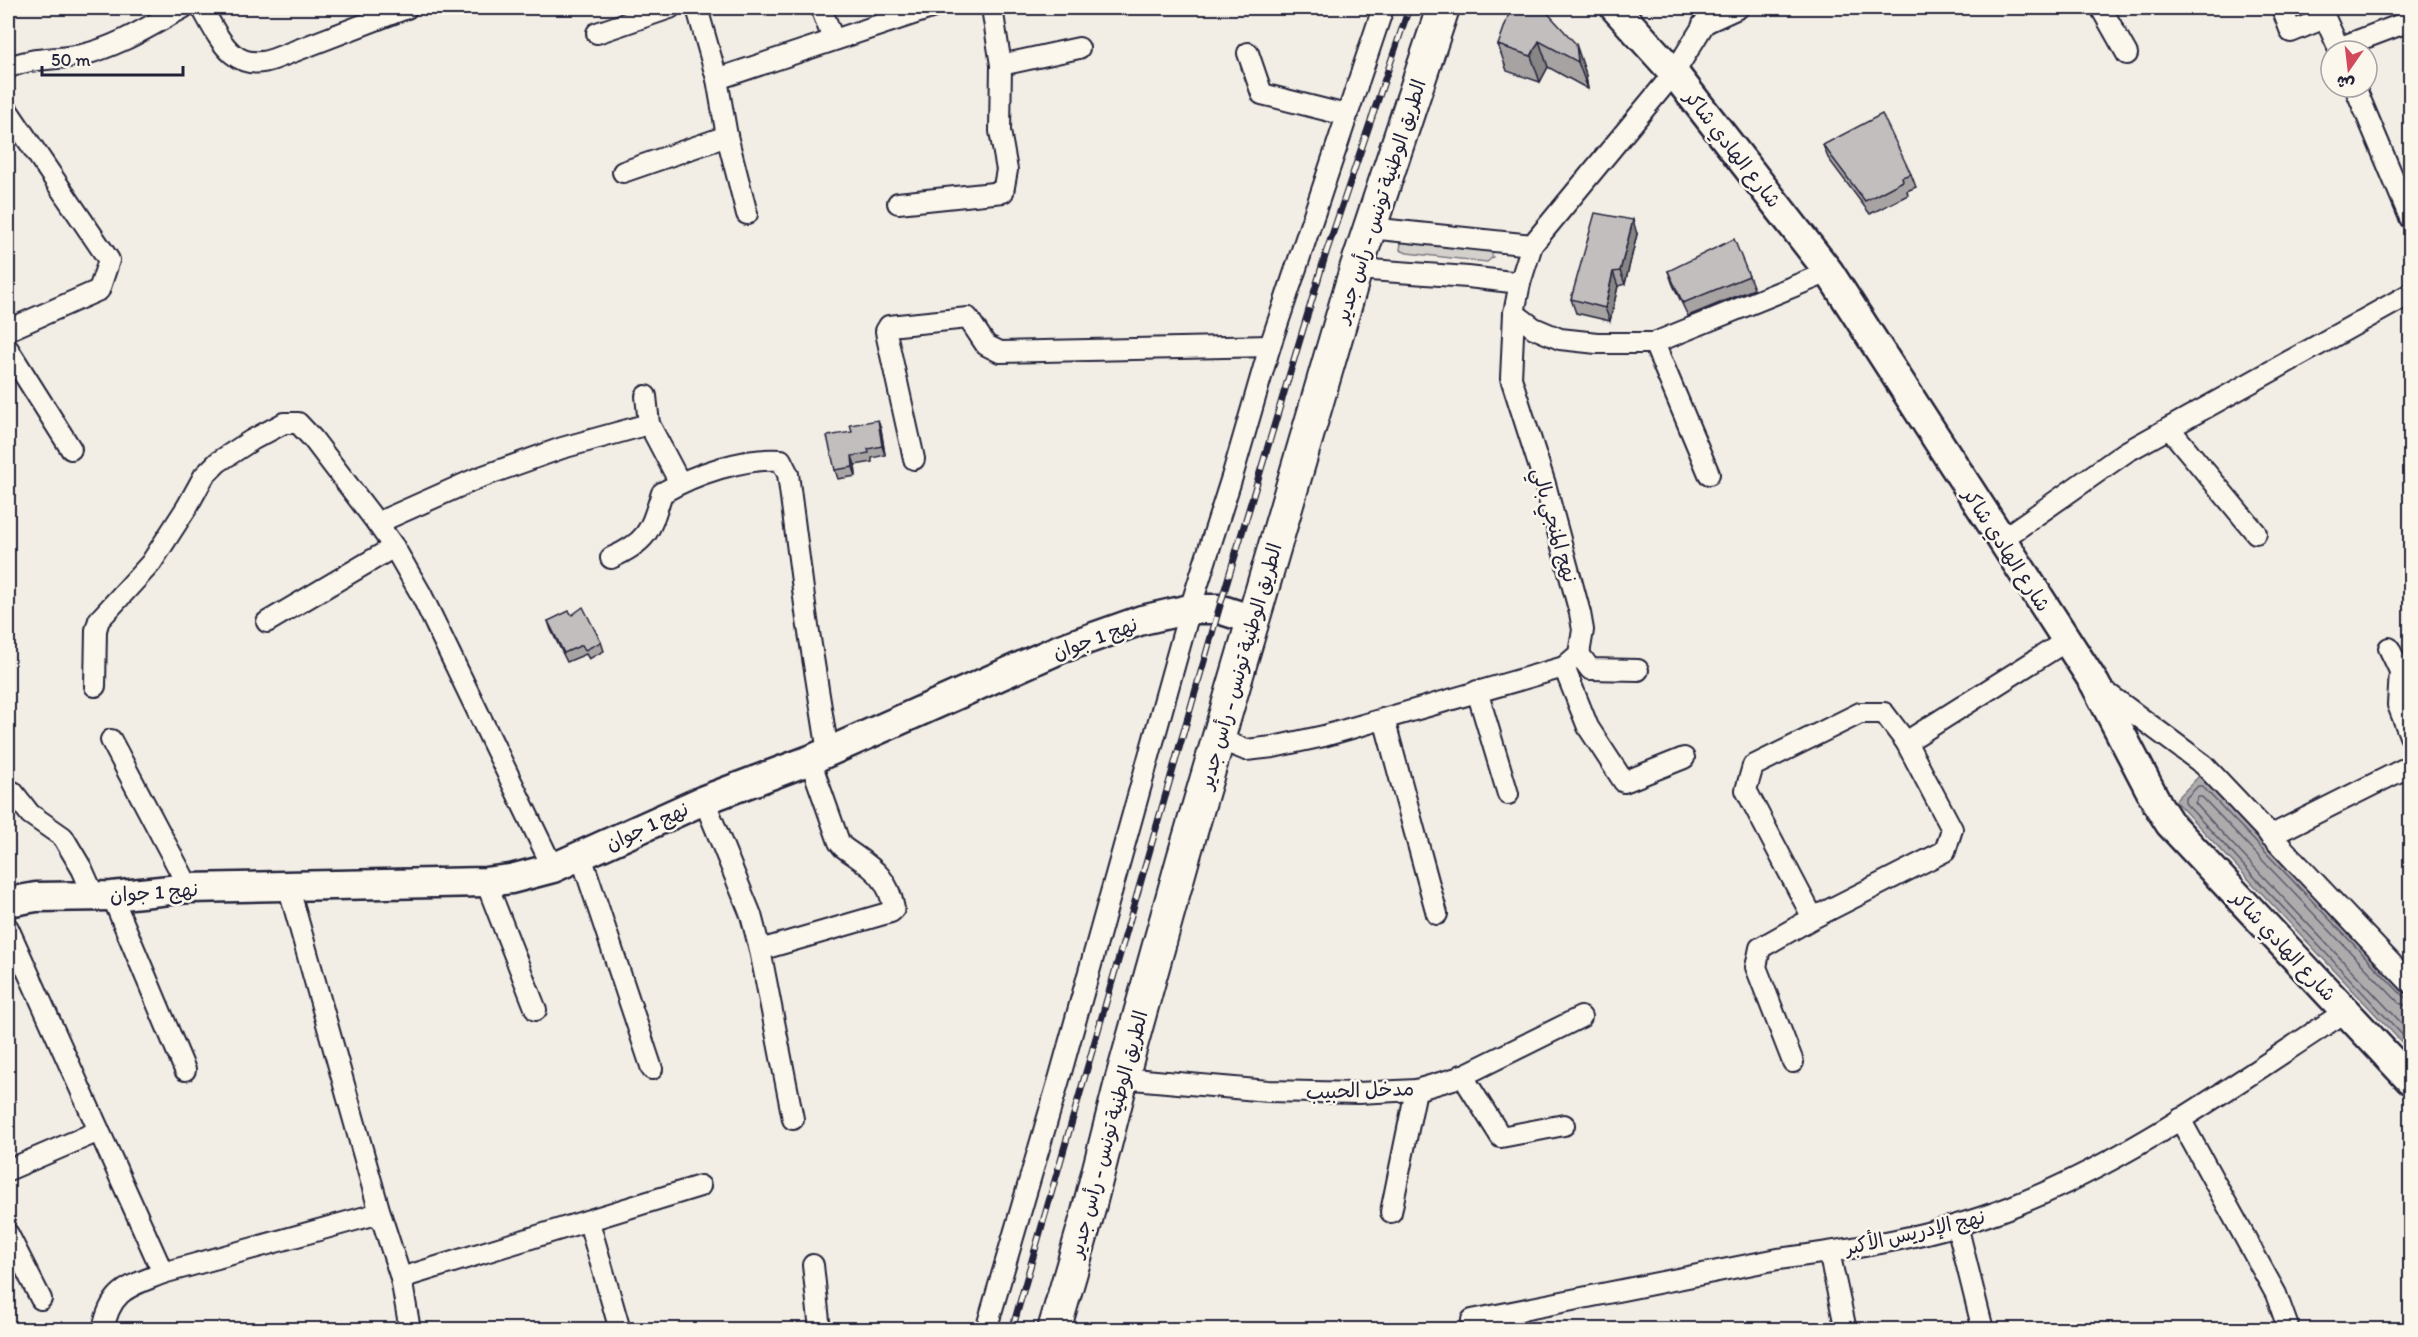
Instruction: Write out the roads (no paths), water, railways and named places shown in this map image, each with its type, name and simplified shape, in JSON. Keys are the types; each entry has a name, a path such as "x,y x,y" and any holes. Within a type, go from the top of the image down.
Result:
{"main road":[{"name":"الطريق الوطنية تونس - رأس جدير","path":"1054,1329 1086,1220 1122,1078 1356,269 1443,8"},
{"name":"شارع الهادي شاكر","path":"1615,8 1674,73 1829,272 2095,684 2170,824 2410,1080"},
{"name":"نهج 1 جوان","path":"8,902 36,897 103,896 189,888 486,882 511,879 553,868 704,800 819,756 1060,649 1142,620 1190,609 1219,609 1253,620"}],"street":[{"path":"8,68 48,57 78,55 100,50 140,32 183,8"},
{"path":"202,8 219,38 231,51 240,60 256,64 407,8"},
{"path":"597,33 670,8"},
{"path":"697,8 717,79 727,136 747,214"},
{"path":"821,8 833,39"},
{"path":"717,79 927,8"},
{"path":"898,203 1003,192 1007,170 1000,131 1001,64 992,8"},
{"path":"986,1329 1060,1076 1190,609 1270,346 1383,8"},
{"name":"نهج المنجي بالي","path":"1579,654 1583,630 1580,613 1545,484 1511,378 1515,313 1520,283 1532,245 1674,73 1714,8"},
{"path":"1703,24 1738,8"},
{"path":"2101,8 2127,54"},
{"path":"2282,8 2291,32 2325,18 2334,39"},
{"path":"2364,39 2410,21"},
{"path":"1001,64 1079,48"},
{"path":"1248,53 1262,94 1346,115"},
{"path":"2360,99 2410,218"},
{"path":"8,111 109,260 99,290 8,330"},
{"path":"623,172 727,136"},
{"path":"1370,228 1532,245"},
{"path":"1356,269 1520,283"},
{"path":"1515,313 1534,328 1560,339 1597,343 1654,342 1829,272"},
{"path":"2001,540 2126,452 2302,357 2410,294"},
{"path":"914,459 886,337 889,326 968,318 986,345 1000,352 1270,346"},
{"path":"1654,342 1709,474"},
{"path":"8,349 71,449"},
{"path":"646,396 649,424 680,483"},
{"path":"95,686 96,630 99,620 151,563 188,507 204,476 218,462 252,440 284,423 298,423 313,439 394,547 426,604 553,868"},
{"path":"377,523 478,478 562,448 649,424"},
{"path":"2169,428 2256,533"},
{"path":"611,558 639,543 651,529 662,493 680,483 754,459 781,460 788,474 807,620 819,756 839,842 843,848 881,875 888,888 894,909 891,912 760,950"},
{"path":"267,622 394,547"},
{"path":"1906,742 2066,641"},
{"path":"2389,648 2400,671 2398,705 2410,736"},
{"path":"1219,739 1246,750 1324,736 1564,667 1579,654 1590,669 1638,670"},
{"path":"1564,667 1588,727 1624,782 1684,758"},
{"path":"2095,684 2204,765 2410,983"},
{"path":"1478,691 1508,794"},
{"path":"1793,1062 1756,968 1760,948 1813,918 1945,851 1952,829 1906,742 1884,713 1860,713 1753,766 1746,790 1813,918"},
{"path":"1384,719 1437,914"},
{"path":"111,740 189,888"},
{"path":"2270,836 2410,766"},
{"path":"13,792 30,814 63,837 82,869 103,896 185,1070"},
{"path":"704,800 751,915 793,1119"},
{"path":"581,856 652,1069"},
{"path":"486,882 536,1011"},
{"path":"288,885 380,1213 401,1278 410,1329"},
{"path":"8,928 164,1273"},
{"name":"نهج الإدريس الأكبر","path":"1472,1320 1778,1258 1829,1252 1957,1226 2009,1208 2119,1157 2345,1012"},
{"name":"مدخل الحبيب","path":"1122,1078 1268,1091 1358,1093 1416,1090 1462,1075 1581,1017"},
{"path":"1462,1075 1501,1137 1564,1125"},
{"path":"1392,1212 1416,1090"},
{"path":"2180,1119 2276,1294 2289,1329"},
{"path":"8,1170 99,1131"},
{"path":"401,1278 700,1186"},
{"path":"104,1329 112,1302 123,1290 164,1273 254,1250 380,1213"},
{"path":"589,1222 620,1329"},
{"path":"1957,1226 1983,1329"},
{"path":"8,1234 41,1299"},
{"path":"1829,1252 1846,1329"},
{"path":"813,1265 820,1329"}],"water":[{"path":"2200,775 2410,996 2410,1051 2175,801"}],"railway":[{"path":"1012,1330 1219,609 1326,253 1409,8"}]}
